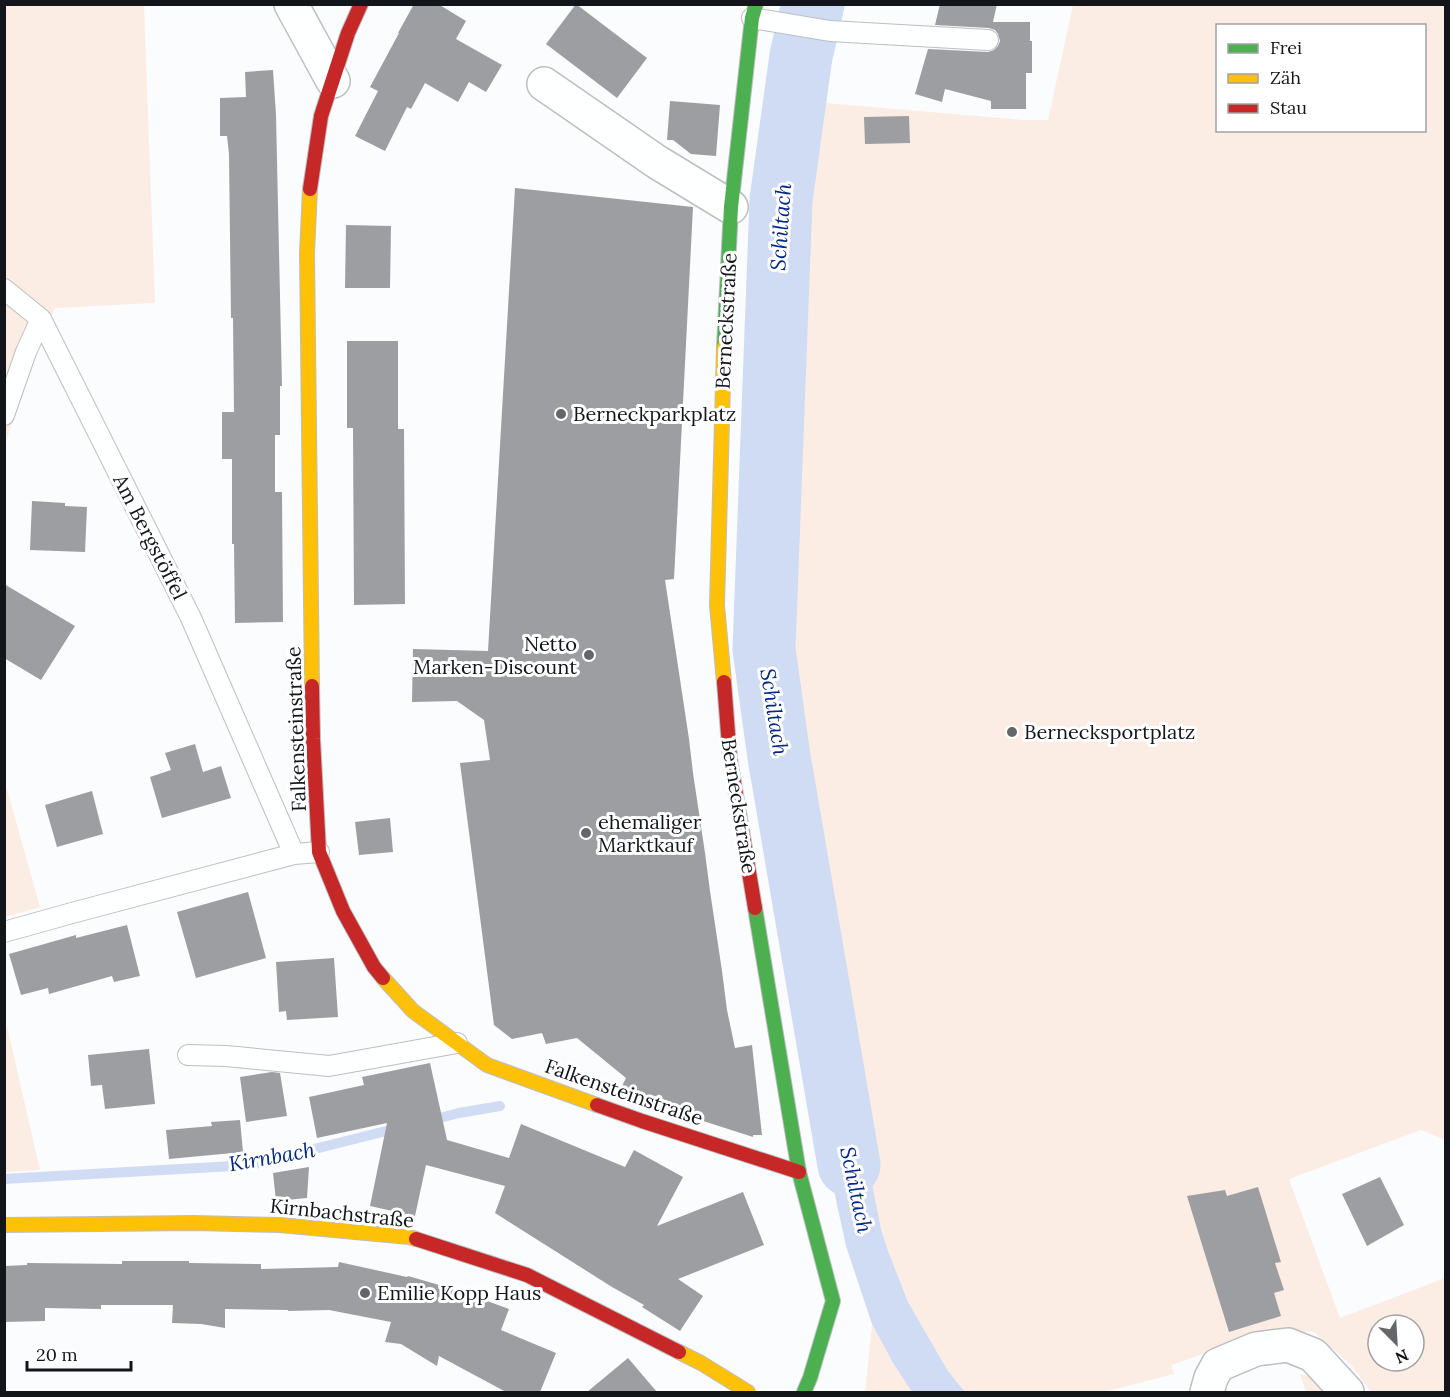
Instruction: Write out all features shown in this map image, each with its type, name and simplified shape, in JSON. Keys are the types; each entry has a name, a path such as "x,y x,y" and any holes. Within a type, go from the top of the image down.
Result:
{"main road":[{"name":"Falkensteinstraße","path":"361,4 348,33 321,116 312,177 307,253 313,739 320,852 343,911 374,967 413,1011 487,1065 642,1121 799,1172"},
{"name":"Berneckstraße","path":"754,11 731,207 723,379 717,604 730,759 799,1172 833,1302 804,1392"},
{"name":"Kirnbachstraße","path":"4,1225 194,1223 280,1225 408,1237 527,1275 701,1363 748,1392"}],"street":[{"path":"291,4 333,81"},
{"path":"544,84 657,162 731,207"},
{"path":"1208,1392 1211,1378 1218,1365 1256,1348 1288,1345 1313,1355 1347,1392"}],"lane":[{"path":"754,11 780,22 830,31 988,40"},
{"path":"4,289 41,319 26,352 4,415"},
{"name":"Am Bergstöffel","path":"41,319 191,618 294,854"},
{"path":"4,932 294,854 320,852"},
{"path":"188,1055 226,1056 329,1066 457,1043"}],"shaded area":[{"path":"5,5 144,5 155,303 55,308 36,354 5,444"},
{"path":"1073,5 1445,5 1445,1140 1421,1130 1289,1179 1340,1318 1445,1278 1445,1392 1371,1392 1352,1366 1310,1331 1229,1345 1171,1365 1174,1374 1104,1392 965,1392 948,1371 908,1302 881,1229 851,1076 784,668 803,274 814,102 1024,120 1048,120"},
{"path":"4,786 7,789 40,907 5,917"},
{"path":"7,1026 40,1170 5,1172 4,1027"},
{"path":"872,1324 893,1363 912,1392 865,1392"},
{"path":"1300,1374 1315,1378 1327,1392 1306,1392"}],"water":[{"path":"851,1076 881,1229 888,1251 908,1302 948,1371 965,1392 912,1392 872,1324 846,1246 815,1083"}],"building":[{"path":"414,4 438,4 466,21 456,39 502,65 486,92 469,82 458,102 425,83 411,109 407,107 385,151 355,136 378,91 370,87"},
{"path":"576,4 647,58 617,98 546,44"},
{"path":"940,4 997,4 993,22 1030,22 1032,73 1026,73 1026,109 991,109 991,101 945,89 942,102 915,94 928,49 988,52 994,50 1000,41 995,30 989,28 935,25"},
{"path":"273,70 282,386 280,386 280,435 275,435 275,492 282,492 283,622 235,623 232,459 222,459 222,412 234,412 229,154 227,136 220,136 220,98 246,97 245,72"},
{"path":"670,101 720,105 716,156 691,154 673,140 667,140"},
{"path":"909,116 910,143 865,144 864,117"},
{"path":"515,188 693,207 674,579 665,580 727,1010 735,1048 752,1045 762,1135 753,1135 753,1137 672,1111 620,1090 626,1078 577,1038 546,1044 542,1033 512,1039 494,1025 460,763 490,760 484,720 457,701 412,702 413,649 488,651"},
{"path":"346,225 391,226 390,288 345,288"},
{"path":"347,341 398,341 398,429 404,429 405,604 354,605 353,428 347,428"},
{"path":"32,501 87,507 85,552 30,550"},
{"path":"4,584 75,626 41,680 4,658"},
{"path":"195,744 203,772 221,766 231,798 162,818 150,777 171,770 165,753"},
{"path":"92,791 103,834 57,847 45,805"},
{"path":"390,818 393,852 359,855 355,822"},
{"path":"248,892 266,958 196,978 177,912"},
{"path":"127,925 140,976 114,982 112,976 49,994 48,988 21,995 9,954 76,935 76,938"},
{"path":"334,958 338,1017 287,1020 286,1011 279,1012 276,962"},
{"path":"149,1049 155,1104 105,1109 102,1085 91,1086 88,1055"},
{"path":"430,1063 447,1140 509,1158 521,1124 625,1167 634,1150 683,1177 657,1226 743,1192 764,1245 678,1279 703,1296 680,1331 642,1307 644,1305 495,1213 505,1186 426,1165 415,1216 370,1206 387,1123 317,1138 309,1097 364,1085 362,1077"},
{"path":"280,1073 287,1116 246,1122 240,1077"},
{"path":"240,1120 243,1152 169,1159 166,1130 212,1126 211,1122"},
{"path":"309,1167 307,1198 276,1201 273,1173"},
{"path":"1380,1177 1404,1225 1367,1246 1342,1194"},
{"path":"1258,1187 1281,1262 1275,1263 1284,1290 1274,1293 1281,1316 1229,1332 1187,1196 1225,1190 1227,1196"},
{"path":"122,1261 261,1264 261,1269 338,1267 339,1262 408,1276 460,1291 509,1309 501,1330 556,1353 540,1392 506,1392 439,1356 437,1366 401,1344 385,1342 391,1322 329,1310 225,1309 225,1328 172,1323 173,1305 101,1305 101,1309 45,1308 45,1321 4,1322 4,1266 27,1265 27,1263 122,1264"},
{"path":"628,1358 657,1392 587,1392"}],"waterway":[{"name":"Schiltach","path":"813,4 801,56 781,200 764,649 779,757 849,1165"},
{"name":"Kirnbach","path":"428,1121 500,1106"},
{"name":"Kirnbach","path":"4,1179 251,1165 398,1128"}],"traffic: fast":[{"path":"724,347 731,207 752,18 756,4"},
{"path":"755,908 799,1172 833,1301 804,1392"}],"traffic: slow":[{"path":"310,189 307,253 312,686"},
{"path":"724,347 717,605 724,682"},
{"path":"383,978 413,1011 487,1065 597,1105"},
{"path":"4,1225 194,1223 280,1225 416,1239"},
{"path":"679,1352 748,1392"}],"traffic: jam":[{"path":"310,189 321,116 348,33 361,4"},
{"path":"724,682 730,759 755,908"},
{"path":"312,686 319,852 343,911 374,967 383,978"},
{"path":"597,1105 799,1172"},
{"path":"416,1239 527,1275 679,1352"}],"place":[{"name":"Berneckparkplatz","path":"561,414"},
{"name":"Netto Marken-Discount","path":"589,655"},
{"name":"Bernecksportplatz","path":"1012,732"},
{"name":"ehemaliger Marktkauf","path":"586,833"},
{"name":"Emilie Kopp Haus","path":"365,1293"}]}
